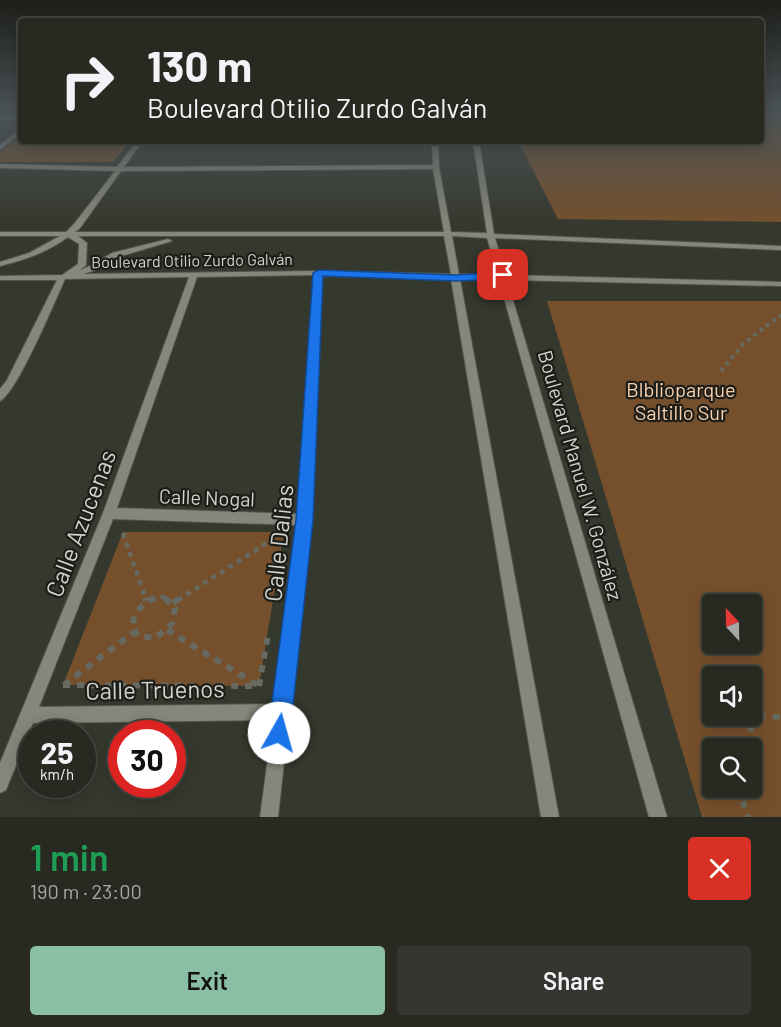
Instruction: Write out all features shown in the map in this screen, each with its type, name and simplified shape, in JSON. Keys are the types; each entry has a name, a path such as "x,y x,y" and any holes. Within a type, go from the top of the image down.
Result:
{"street":[{"path":"0,264 45,250 68,234 77,226 133,150"},
{"path":"435,150 436,167 550,817"},
{"name":"Boulevard Manuel W. González","path":"478,150 492,238 658,817"},
{"path":"0,166 119,169 436,167"},
{"name":"Boulevard Otilio Zurdo Galván","path":"0,234 191,236 448,234 492,238 781,248"},
{"path":"0,397 5,382 62,278 82,265 83,243 68,234"},
{"path":"62,278 93,268 126,251 191,236"},
{"name":"Boulevard Otilio Zurdo Galván","path":"0,278 318,273 456,278 503,275 781,284"},
{"name":"Calle Dalias","path":"269,817 304,520 318,273"},
{"name":"Calle Azucenas","path":"0,784 30,715 109,513 194,274"},
{"name":"Calle Nogal","path":"109,513 304,520"},
{"name":"Calle Truenos","path":"30,715 282,712"}],"path":[{"path":"721,370 744,343 781,315"},
{"path":"123,532 146,602"},
{"path":"173,603 284,532"},
{"path":"164,597 173,603 175,618 168,630 149,639 134,632 133,619 146,602 164,597"},
{"path":"134,632 63,685 259,686 168,630"},
{"path":"753,738 747,716 781,717"},
{"path":"741,798 748,817"}],"green space":[{"path":"4,150 123,150 113,162 0,162 0,153"},
{"path":"523,150 781,150 781,222 558,219"},
{"name":"Blblioparque Saltillo Sur","path":"547,301 781,301 781,817 702,817"},
{"path":"123,532 284,532 259,686 63,685"}],"route":[{"path":"279,733 304,520 318,273 456,278 503,275"}]}
